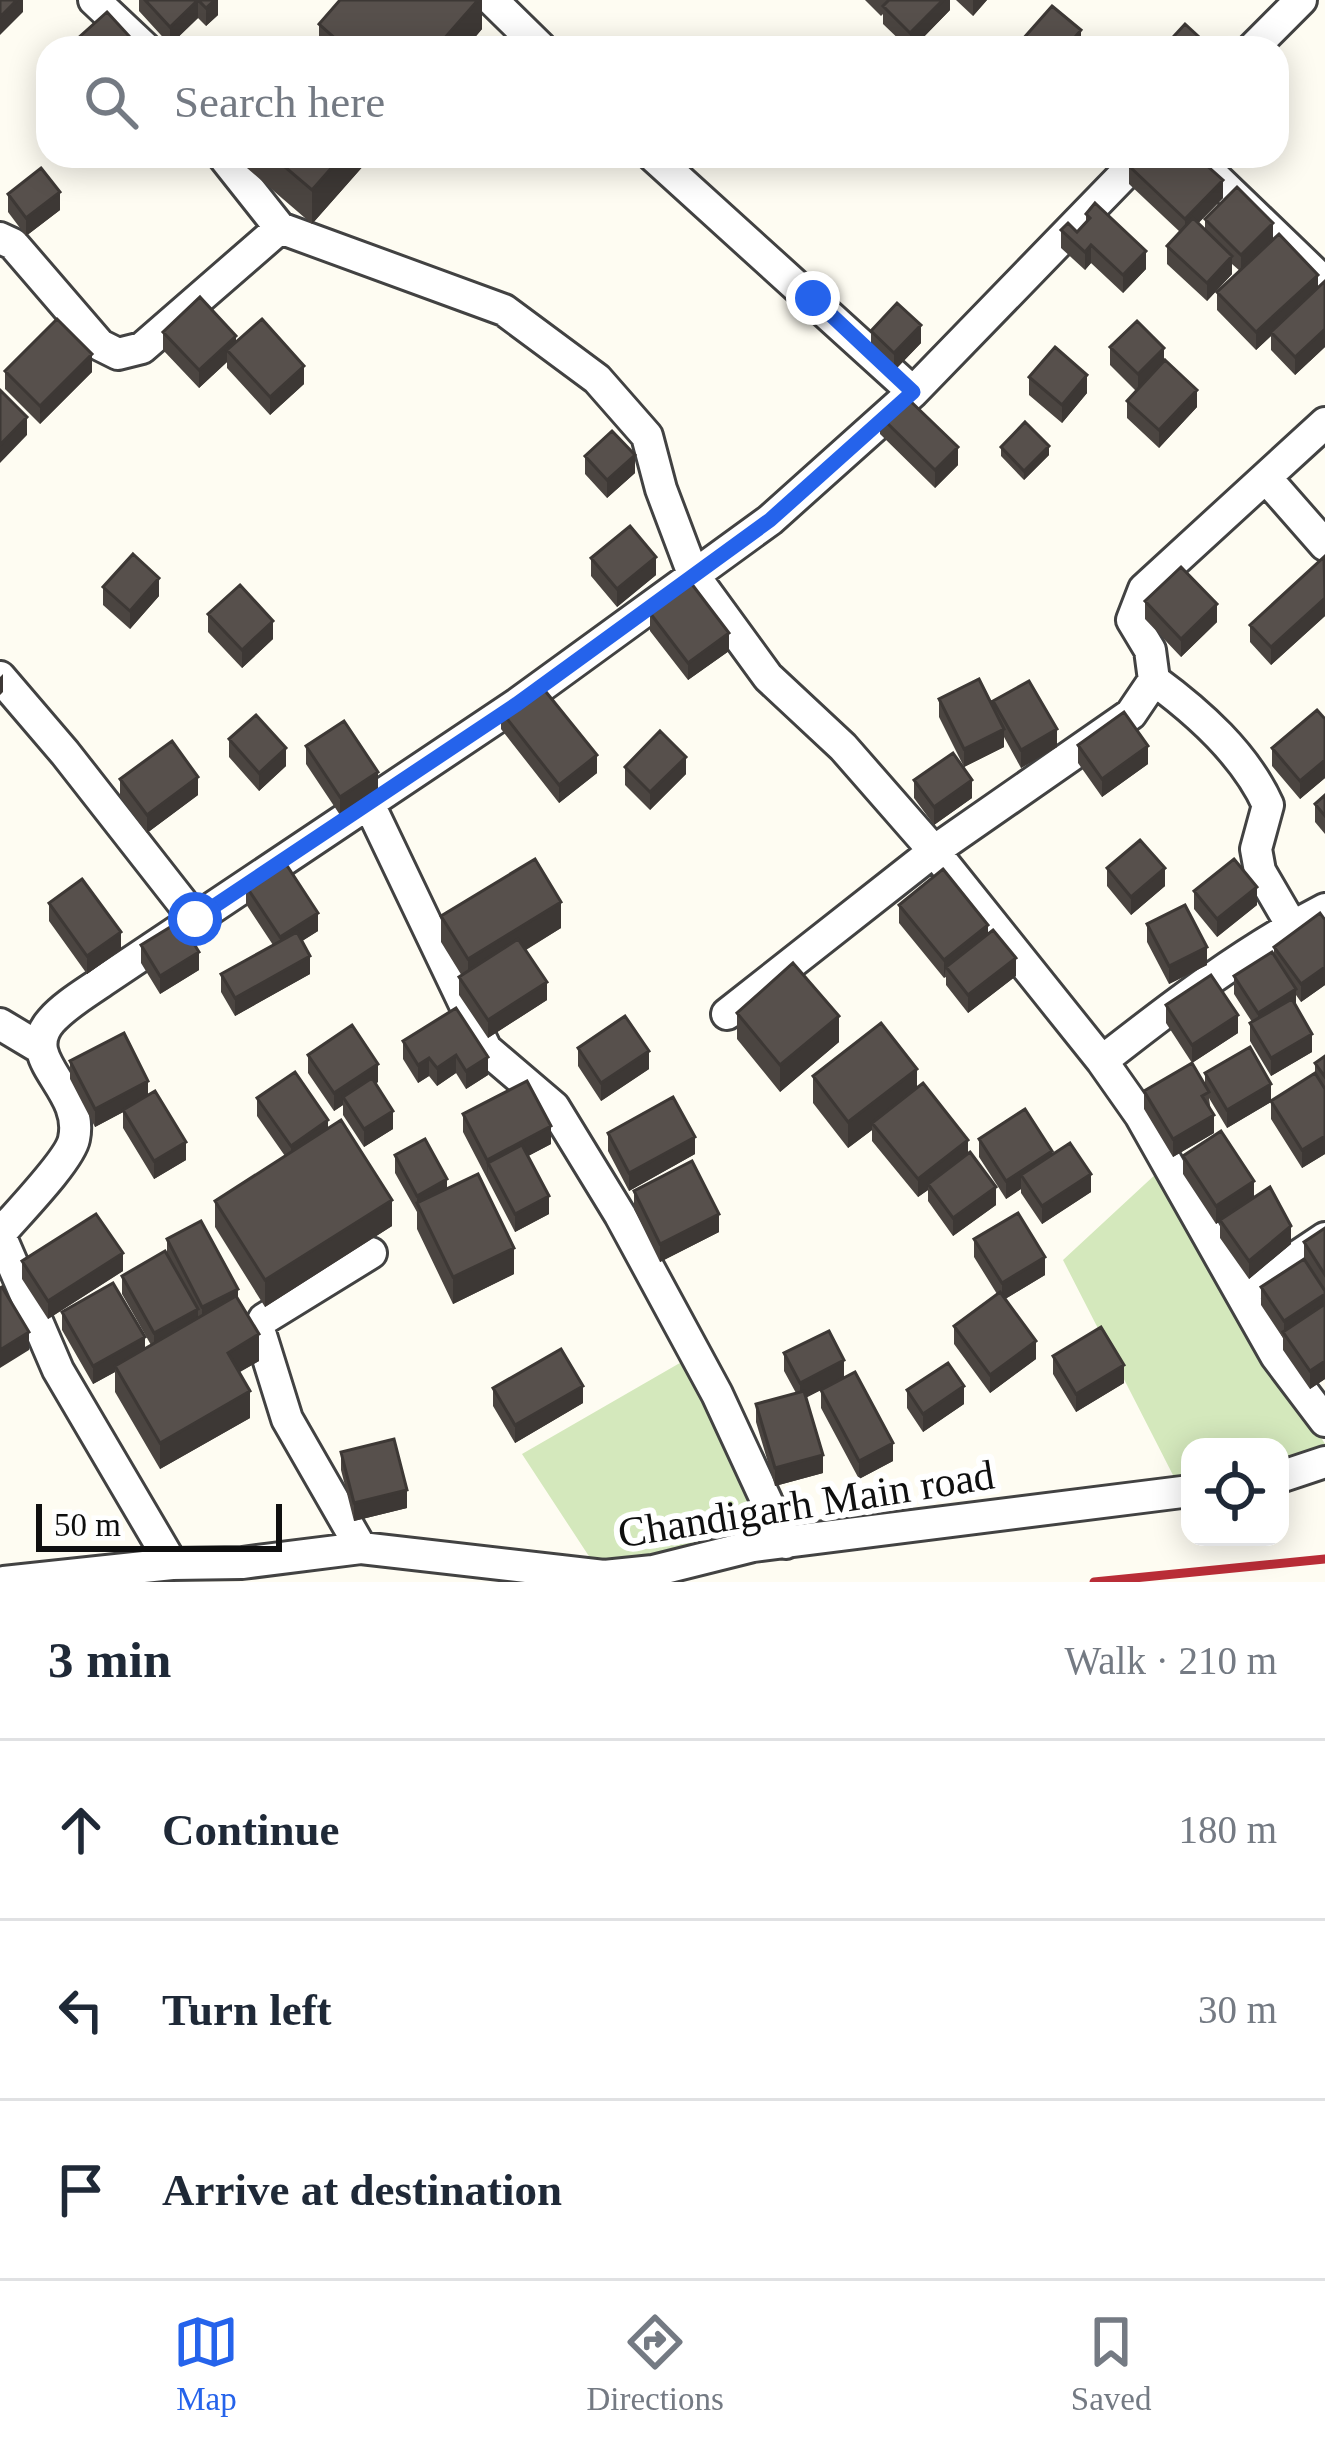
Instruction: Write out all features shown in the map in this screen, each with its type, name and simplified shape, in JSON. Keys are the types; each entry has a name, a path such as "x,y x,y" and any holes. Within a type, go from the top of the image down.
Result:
{"street":[{"path":"94,0 132,36"},
{"path":"492,0 529,36"},
{"path":"1265,36 1301,0"},
{"path":"232,168 280,228 504,310 597,379 647,436 661,489 694,574 768,677 843,747 934,850 1034,982 1102,1061 1140,1115 1276,1356 1325,1421"},
{"path":"666,168 913,392"},
{"path":"40,1048 50,1022 62,1011 517,704 770,520 913,392 1130,168"},
{"path":"1205,168 1325,283"},
{"path":"0,238 13,244 100,345 118,354 142,348 280,228"},
{"path":"727,1014 934,850 1131,714 1154,680 1150,650 1132,620 1144,589 1325,423"},
{"path":"1267,478 1325,545"},
{"path":"0,677 195,919"},
{"path":"1154,680 1189,705 1258,782 1268,805 1256,849 1259,872 1292,926"},
{"path":"368,802 486,1049 554,1107 620,1215 717,1394 786,1543"},
{"path":"1102,1061 1175,1003 1325,908"},
{"path":"0,1024 40,1048 75,1110 73,1146 0,1235 58,1370 172,1564"},
{"path":"1241,1294 1325,1238"},
{"path":"361,1548 287,1419 259,1329 264,1319 371,1253"},
{"path":"1289,1475 1325,1462"},
{"name":"Chandigarh Main road","path":"4,1582 172,1564 242,1563 361,1548 604,1576 653,1570 753,1546 1181,1492"}],"green space":[{"path":"1158,1172 1325,1444 1325,1459 1289,1463 1289,1438 1181,1438 1181,1476 1174,1477 1063,1260"},
{"path":"685,1360 770,1530 596,1567 522,1454"}],"building":[{"path":"0,0 17,0 0,17"},
{"path":"145,0 198,0 170,27"},
{"path":"340,0 478,0 446,36 332,36 319,24"},
{"path":"889,0 943,0 910,33 883,6"},
{"path":"1052,6 1081,30 1076,36 1026,36"},
{"path":"107,12 129,36 80,36"},
{"path":"1185,24 1198,36 1174,36"},
{"path":"41,168 60,192 26,218 8,194"},
{"path":"286,168 331,168 312,190"},
{"path":"1131,168 1210,168 1223,180 1185,219"},
{"path":"1237,187 1273,223 1241,255 1205,219"},
{"path":"1095,203 1146,251 1123,275 1091,245 1085,252 1061,230 1068,223 1077,232 1090,218 1086,214"},
{"path":"1193,218 1232,256 1207,283 1167,246"},
{"path":"1279,234 1318,275 1256,332 1217,292"},
{"path":"1325,281 1325,329 1295,357 1271,332"},
{"path":"200,297 236,336 199,370 163,332"},
{"path":"897,303 921,325 894,353 871,331"},
{"path":"57,319 92,354 40,406 5,371"},
{"path":"262,319 304,366 270,397 227,350"},
{"path":"1137,321 1164,348 1138,374 1110,347"},
{"path":"1055,347 1087,375 1062,405 1029,377"},
{"path":"1165,360 1197,390 1159,430 1127,401"},
{"path":"0,390 27,417 0,445"},
{"path":"903,394 958,447 935,470 880,416"},
{"path":"1025,422 1049,446 1024,471 1001,447"},
{"path":"612,431 635,455 607,480 585,456"},
{"path":"630,526 656,557 617,589 591,558"},
{"path":"133,554 159,578 130,611 103,587"},
{"path":"1324,557 1325,598 1271,647 1250,625"},
{"path":"1181,567 1217,604 1181,639 1145,601"},
{"path":"691,583 729,633 688,663 650,613"},
{"path":"240,585 273,621 242,650 208,614"},
{"path":"979,679 1004,729 964,749 939,699"},
{"path":"1029,681 1057,729 1021,750 993,701"},
{"path":"538,682 597,755 559,785 501,711"},
{"path":"1317,710 1325,719 1325,760 1300,781 1272,748"},
{"path":"1124,712 1148,746 1102,779 1078,745"},
{"path":"256,715 286,748 259,773 229,739"},
{"path":"344,721 378,772 340,797 306,746"},
{"path":"660,731 686,757 650,792 625,767"},
{"path":"172,741 198,777 147,815 120,779"},
{"path":"953,753 972,780 934,807 914,780"},
{"path":"1325,795 1325,816 1315,804"},
{"path":"1140,840 1165,868 1131,897 1107,868"},
{"path":"535,859 561,902 468,959 441,916"},
{"path":"1234,859 1257,887 1217,919 1194,891"},
{"path":"284,861 318,913 280,937 246,886"},
{"path":"943,869 988,925 944,960 899,905"},
{"path":"82,879 121,932 87,956 49,903"},
{"path":"1185,905 1207,947 1169,966 1147,924"},
{"path":"1320,913 1325,920 1325,967 1301,984 1274,947"},
{"path":"180,921 199,952 160,976 141,945"},
{"path":"993,930 1016,958 968,995 946,967"},
{"path":"297,932 310,956 235,998 221,974"},
{"path":"518,939 547,982 488,1020 459,977"},
{"path":"1272,952 1296,989 1258,1013 1234,976"},
{"path":"793,963 839,1016 780,1065 737,1013"},
{"path":"1211,975 1238,1015 1192,1045 1166,1005"},
{"path":"1292,999 1312,1034 1271,1058 1250,1023"},
{"path":"456,1008 488,1057 466,1071 456,1055 437,1068 429,1058 418,1065 403,1041"},
{"path":"625,1016 649,1051 601,1083 578,1048"},
{"path":"881,1023 917,1069 848,1122 813,1076"},
{"path":"352,1025 378,1064 334,1093 308,1055"},
{"path":"124,1033 148,1081 95,1109 70,1061"},
{"path":"1250,1047 1271,1084 1227,1110 1205,1073"},
{"path":"1325,1056 1325,1077 1315,1063"},
{"path":"1192,1063 1209,1092 1202,1096 1214,1115 1173,1139 1144,1091"},
{"path":"295,1072 328,1120 291,1146 257,1098"},
{"path":"1315,1073 1325,1089 1325,1136 1302,1150 1271,1101"},
{"path":"372,1078 393,1111 364,1129 343,1097"},
{"path":"527,1081 551,1126 487,1160 463,1114"},
{"path":"923,1083 968,1140 918,1179 872,1123"},
{"path":"155,1091 186,1142 154,1161 123,1110"},
{"path":"673,1097 695,1137 629,1173 608,1133"},
{"path":"1025,1109 1052,1151 1006,1181 979,1139"},
{"path":"341,1120 392,1200 265,1280 215,1201"},
{"path":"1221,1131 1254,1181 1216,1206 1183,1156"},
{"path":"425,1139 447,1179 417,1196 395,1155"},
{"path":"1070,1143 1091,1174 1042,1206 1021,1175"},
{"path":"522,1145 549,1196 515,1214 488,1163"},
{"path":"970,1152 996,1187 953,1218 928,1184"},
{"path":"692,1161 719,1214 660,1244 634,1191"},
{"path":"478,1174 514,1248 453,1277 417,1203"},
{"path":"1270,1187 1291,1226 1249,1261 1220,1220"},
{"path":"1018,1213 1045,1257 1002,1283 974,1239"},
{"path":"96,1214 123,1253 48,1301 22,1261"},
{"path":"201,1221 238,1289 202,1307 167,1239"},
{"path":"1325,1228 1325,1275 1304,1242"},
{"path":"165,1251 198,1309 154,1333 122,1276"},
{"path":"1304,1259 1325,1294 1284,1321 1261,1287"},
{"path":"113,1283 145,1337 93,1366 62,1312"},
{"path":"0,1288 29,1332 0,1350"},
{"path":"1000,1292 1036,1341 990,1375 954,1326"},
{"path":"236,1296 259,1334 228,1353 250,1391 160,1443 115,1366"},
{"path":"1325,1304 1325,1361 1310,1371 1283,1332"},
{"path":"1101,1327 1124,1365 1076,1394 1053,1356"},
{"path":"829,1331 844,1360 800,1383 784,1353"},
{"path":"561,1349 583,1386 515,1425 493,1388"},
{"path":"948,1363 964,1386 923,1414 907,1390"},
{"path":"855,1372 893,1443 859,1461 821,1390"},
{"path":"804,1391 823,1455 775,1468 756,1404"},
{"path":"394,1439 407,1490 354,1503 341,1452"}],"railway":[{"path":"1094,1582 1325,1559"}],"route":[{"path":"195,919 517,704 770,520 913,392 813,298"}]}
